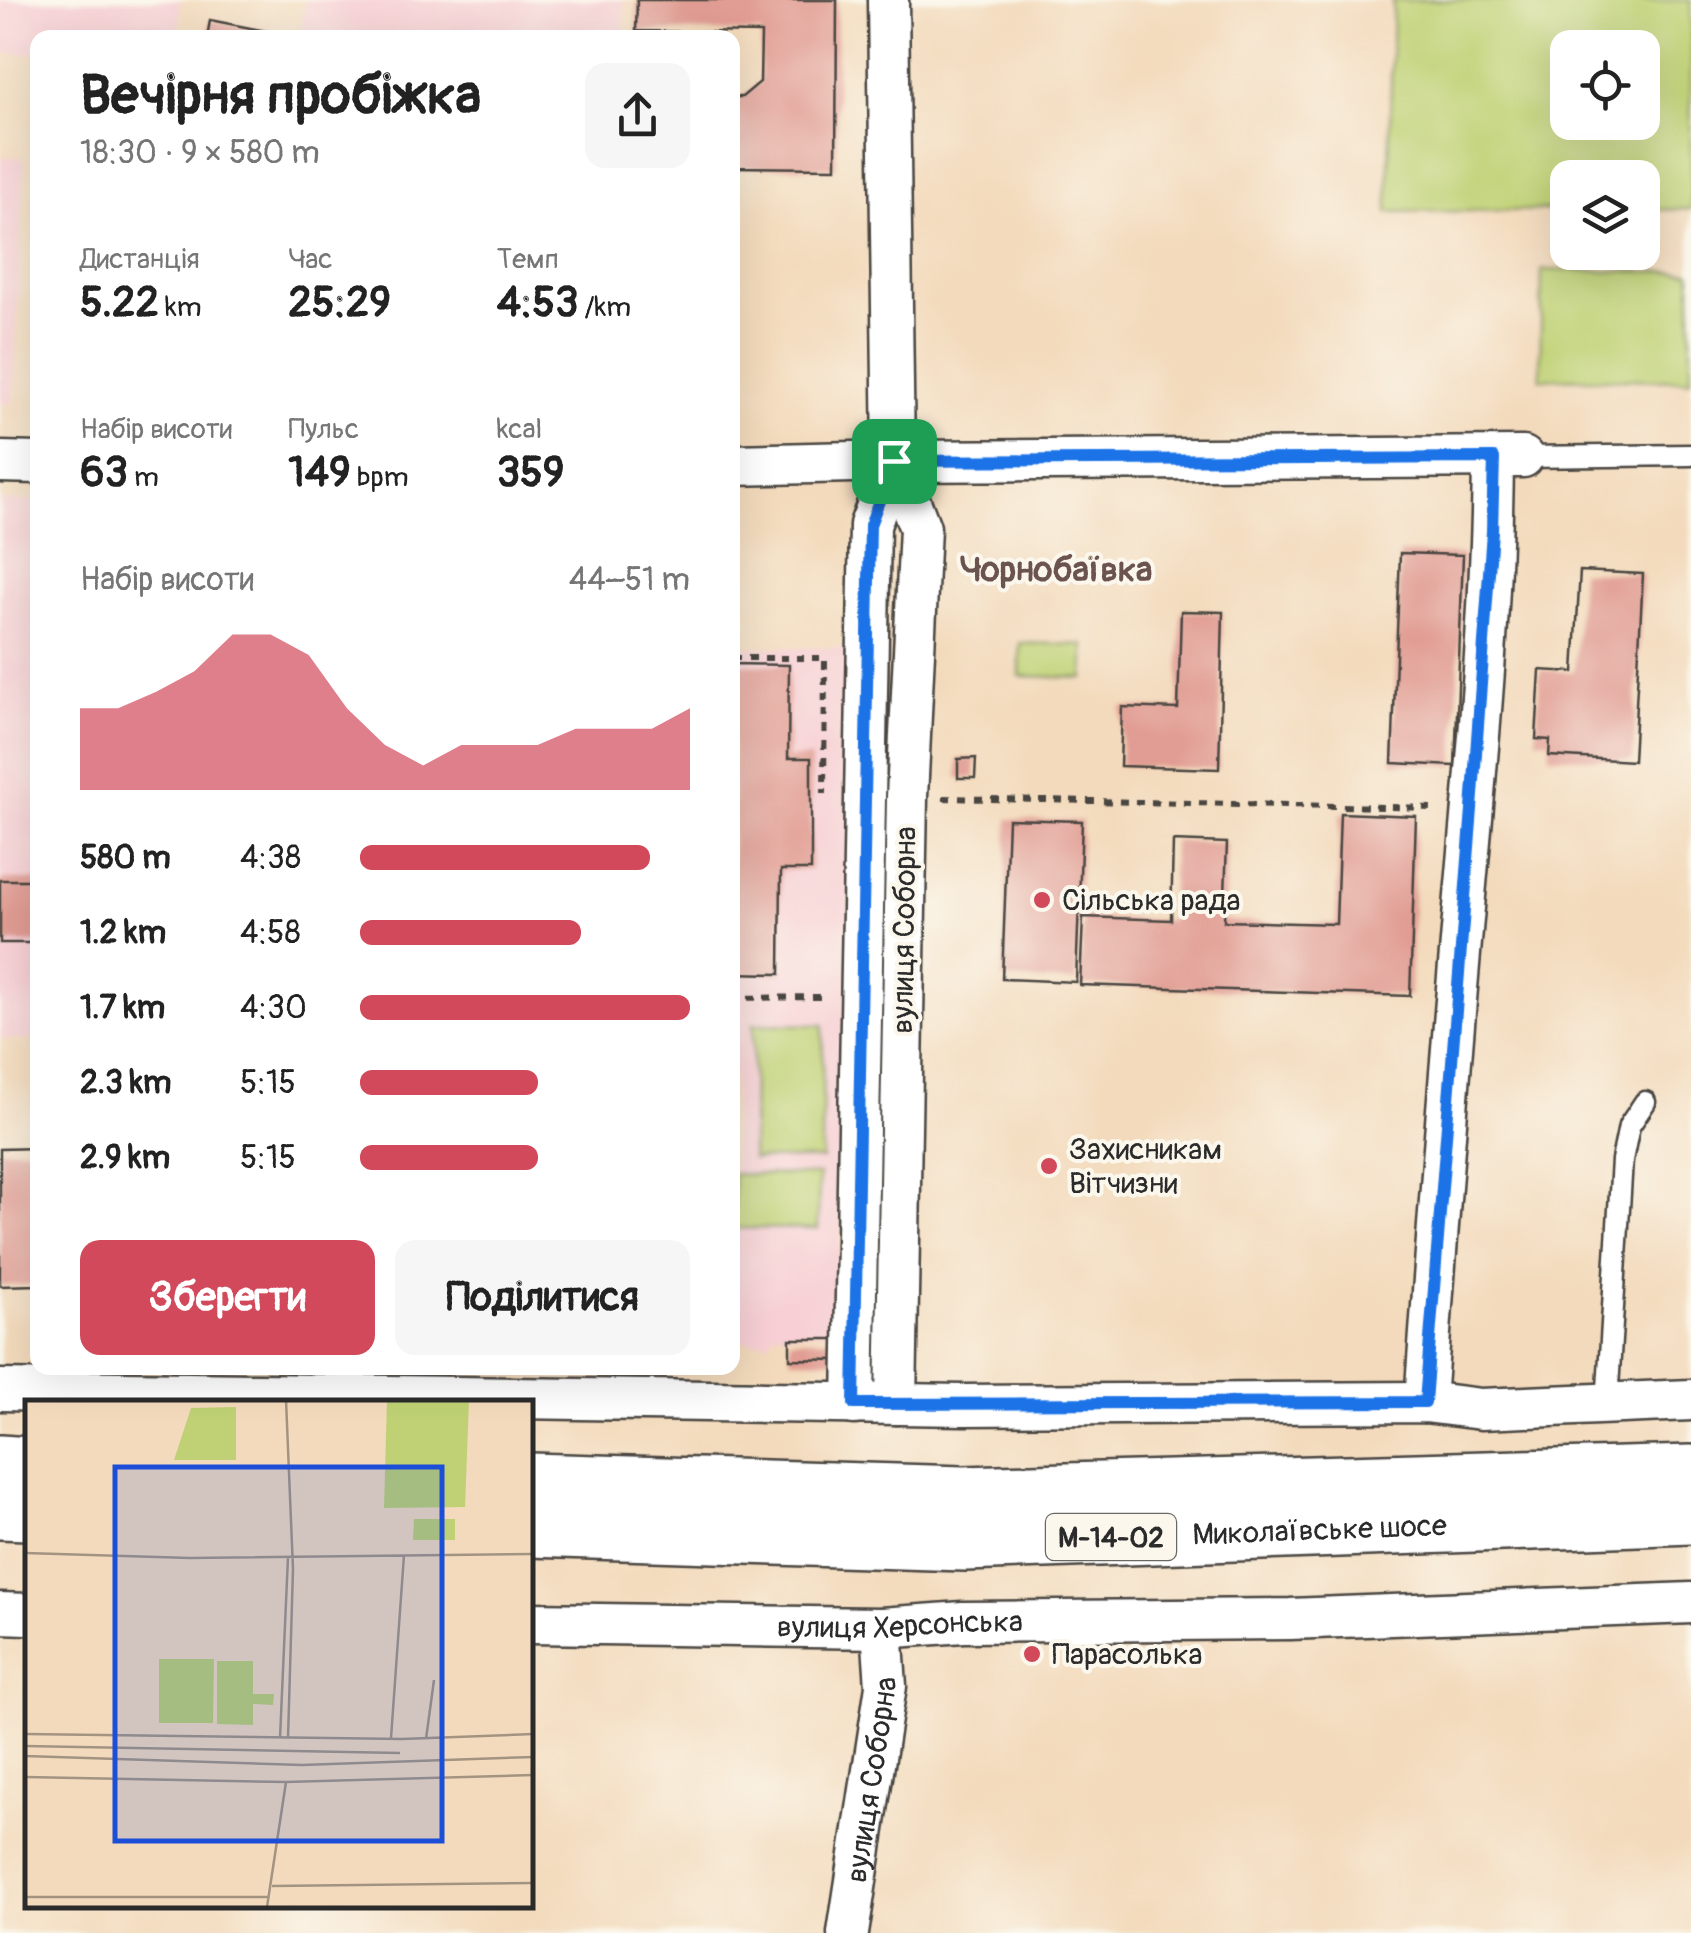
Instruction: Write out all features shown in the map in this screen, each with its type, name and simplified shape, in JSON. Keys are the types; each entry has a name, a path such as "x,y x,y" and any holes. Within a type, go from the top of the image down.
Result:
{"main road":[{"name":"Миколаївське шосе","path":"532,1481 964,1494 1691,1474"},
{"path":"0,1511 25,1512"},
{"name":"Миколаївське шосе","path":"532,1529 964,1543 1691,1516"}],"street":[{"name":"вулиця Соборна","path":"888,0 894,461 920,528 907,797 896,1404"},
{"path":"740,465 1508,458 1492,531 1425,1402"},
{"name":"вулиця Соборна","path":"854,1404 870,525 894,461"},
{"path":"0,462 30,463"},
{"path":"0,1390 854,1404 1425,1402 1481,1409 1691,1400"},
{"name":"вулиця Херсонська","path":"532,1623 882,1628 964,1622 1290,1619 1691,1603"},
{"path":"0,1613 25,1614"},
{"name":"вулиця Соборна","path":"848,1933 886,1686 882,1628"}],"lane":[{"path":"1508,458 1691,455"},
{"path":"1607,1405 1622,1160 1629,1126 1645,1102"}],"path":[{"path":"740,658 825,658 824,807"},
{"path":"907,797 1472,809"},
{"path":"740,998 823,998 823,979"}],"shaded area":[{"path":"0,0 180,0 179,30 30,30 30,54 0,53"},
{"path":"306,0 624,0 623,30 300,30"},
{"path":"0,157 25,158 13,404 0,404"},
{"path":"0,501 30,501 30,1040 0,1039"},
{"path":"740,647 858,648 837,1332 772,1333 771,1342 740,1342"}],"green space":[{"path":"1393,0 1691,0 1691,209 1660,210 1660,160 1550,160 1550,210 1388,212"},
{"path":"1542,270 1691,272 1691,380 1540,378"},
{"path":"1020,643 1084,645 1084,678 1020,676"},
{"path":"753,1024 823,1025 822,1159 752,1159"},
{"path":"740,1174 819,1175 818,1229 740,1228"}],"building":[{"path":"637,0 837,0 836,168 740,167 740,97 760,82 761,33 636,30"},
{"path":"210,20 261,30 208,30"},
{"path":"1400,553 1463,555 1455,766 1392,763"},
{"path":"1580,571 1643,574 1633,761 1549,756 1550,740 1536,739 1540,670 1574,672"},
{"path":"1181,611 1223,612 1219,769 1120,766 1122,707 1178,709"},
{"path":"740,664 789,665 788,758 811,758 811,870 781,870 780,974 740,973"},
{"path":"976,758 975,778 958,778 958,759"},
{"path":"1340,813 1416,816 1410,996 1080,985 1083,917 1171,920 1173,841 1227,843 1224,921 1336,924"},
{"name":"Сільська рада","path":"1008,819 1082,821 1076,982 1002,979"},
{"path":"0,880 30,880 30,943 0,943"},
{"path":"30,1148 30,1285 0,1286 0,1149"},
{"path":"790,1339 836,1339 836,1360 790,1359"}],"place":[{"name":"Сільська рада","path":"1042,900"},
{"name":"Захисникам Вітчизни","path":"1049,1166"},
{"name":"Парасолька","path":"1032,1654"}],"district":[{"name":"Чорнобаївка","path":"1056,569"}],"route":[{"path":"1494,458 1472,809 1425,1402 854,1404 870,525 894,461 1494,458"}]}
